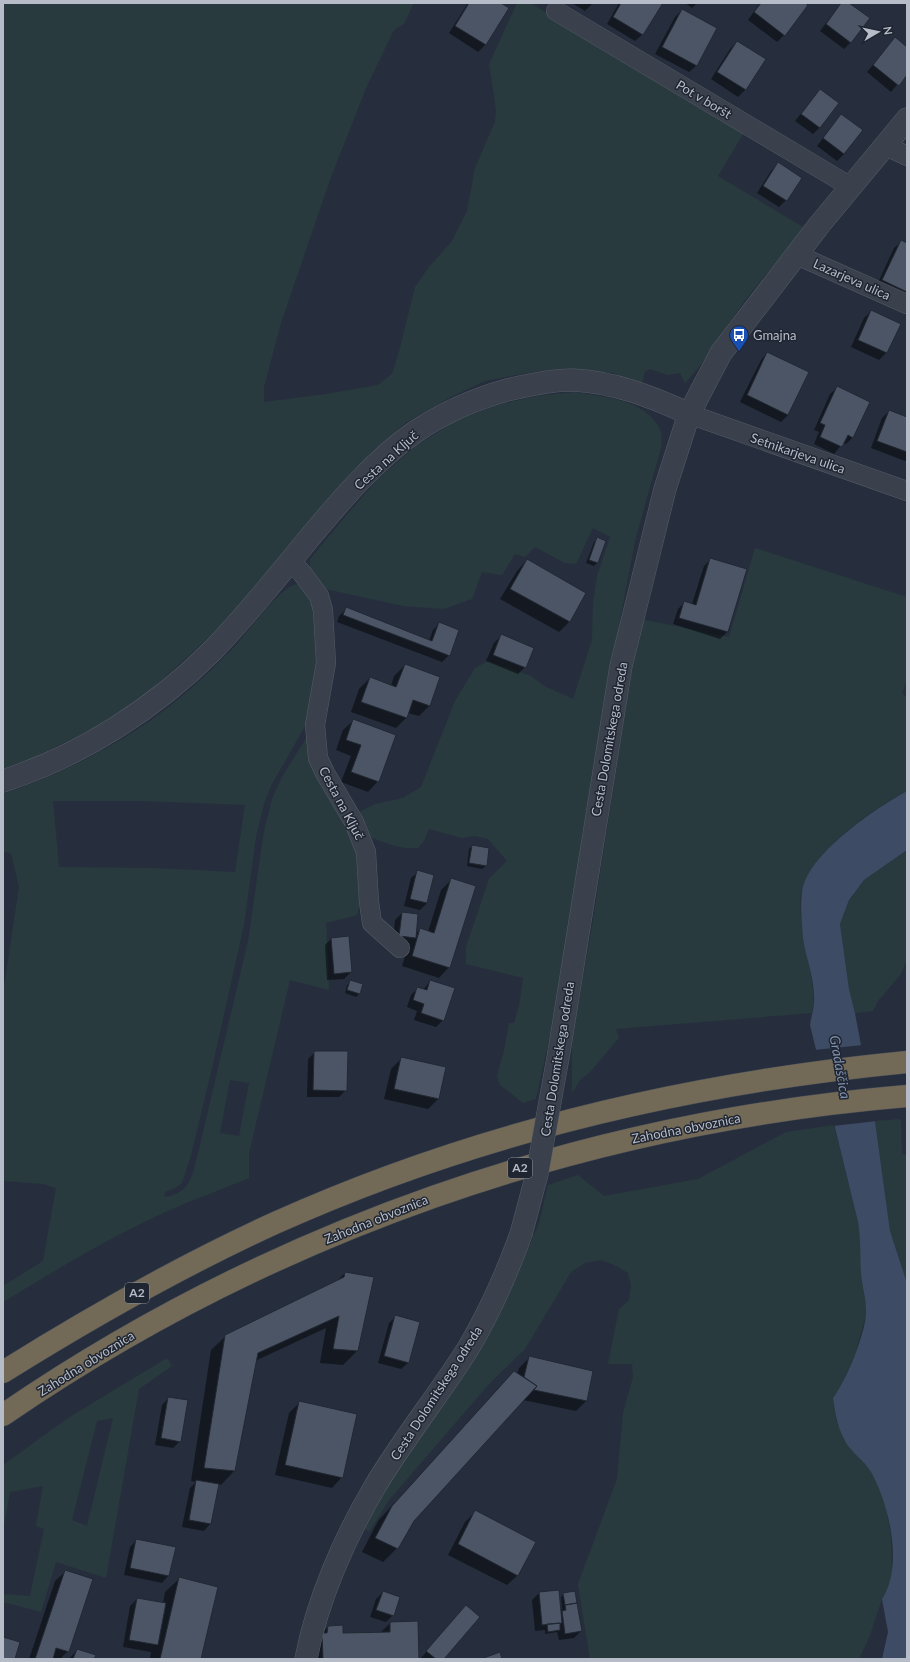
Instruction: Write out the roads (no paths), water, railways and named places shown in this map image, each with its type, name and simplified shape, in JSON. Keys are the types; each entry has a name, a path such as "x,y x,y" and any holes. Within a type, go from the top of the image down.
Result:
{"highway":[{"name":"A2","path":"3,1372 104,1311 189,1265 276,1223 365,1186 462,1151 580,1117 670,1096 777,1077 907,1062"},
{"name":"Zahodna obvoznica","path":"3,1415 97,1354 269,1263 373,1219 448,1191 544,1161 635,1138 728,1119 782,1110 907,1096"}],"street":[{"name":"Pot v boršt","path":"556,11 851,187"},
{"name":"Cesta Dolomitskega odreda","path":"306,1659 320,1604 338,1560 357,1520 382,1476 477,1333 497,1295 521,1234 537,1174 559,1052 621,666 665,489 690,414 721,353 851,187 907,119"},
{"path":"886,146 907,156"},
{"name":"Lazarjeva ulica","path":"797,255 907,304"},
{"name":"Cesta na Ključ","path":"3,780 62,758 102,736 143,710 190,672 256,602 339,502 377,464 415,432 448,412 485,396 531,384 572,380 612,385 660,400 690,414"},
{"name":"Setnikarjeva ulica","path":"690,414 907,491"},
{"name":"Cesta na Ključ","path":"291,561 319,596 323,610 326,663 315,725 318,758 325,773 354,822 366,852 369,902 372,923 400,948"}],"water":[{"name":"Gradaščica","path":"907,791 907,850 864,880 849,900 840,924 849,989 855,1013 875,1121 890,1231 907,1283 907,1659 882,1659 888,1632 882,1599 889,1585 892,1570 892,1535 878,1485 871,1472 844,1439 838,1424 833,1398 844,1380 855,1356 863,1330 866,1305 861,1273 858,1222 810,1025 814,1007 814,993 812,977 804,946 801,903 802,892 807,877 816,863 829,848 861,820"}],"place":[{"name":"Gmajna","path":"739,352"}]}
